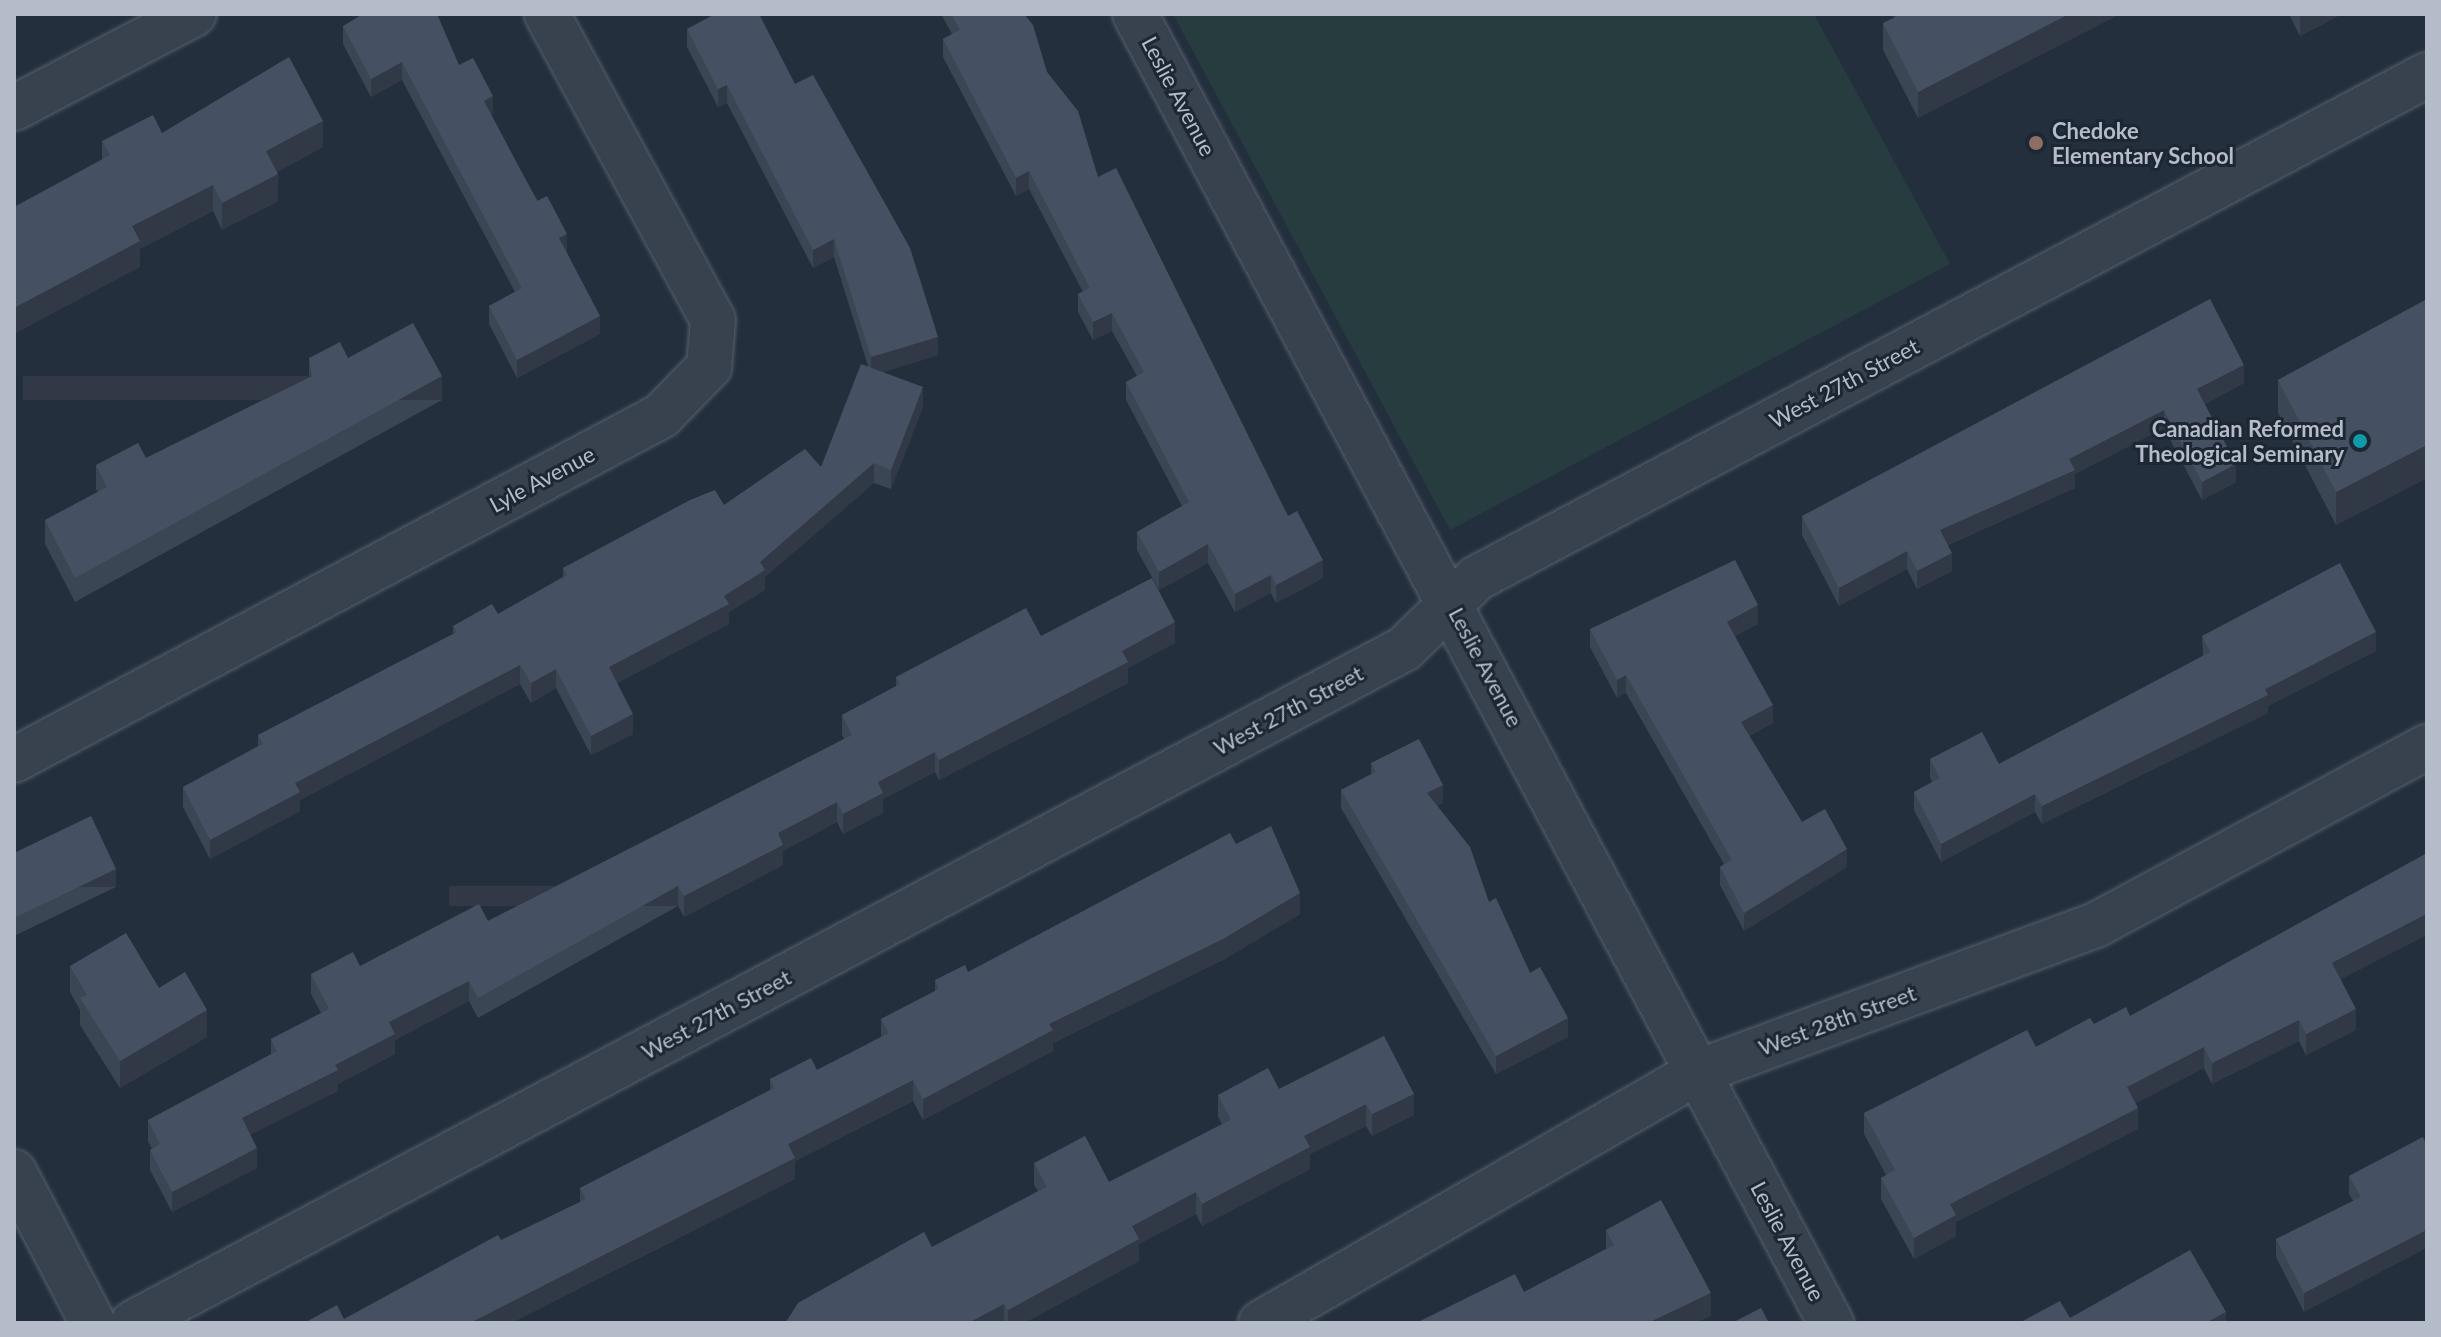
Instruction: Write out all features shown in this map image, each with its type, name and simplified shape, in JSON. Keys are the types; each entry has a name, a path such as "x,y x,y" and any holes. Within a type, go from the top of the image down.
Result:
{"street":[{"path":"14,108 194,14"},
{"name":"Lyle Avenue","path":"14,760 661,416 709,367 713,320 547,14"},
{"name":"Leslie Avenue","path":"1135,14 1452,602 1831,1323"},
{"name":"West 27th Street","path":"133,1323 1404,649 1477,578 2427,75"},
{"name":"West 28th Street","path":"1261,1323 1698,1072 2096,925 2427,747"},
{"path":"14,1172 93,1323"}],"green space":[{"path":"1173,14 1814,14 1950,264 1450,530"}],"building":[{"path":"363,14 437,14 459,65 473,58 493,96 484,101 537,201 547,196 567,234 559,238 600,316 517,360 489,306 522,288 402,62 371,79 343,26"},
{"path":"715,14 759,14 795,84 813,75 910,248 938,337 871,357 834,239 813,250 727,85 718,89 687,29"},
{"path":"951,14 1024,14 1033,25 1047,72 1078,111 1098,177 1116,168 1288,516 1297,511 1323,560 1276,585 1271,575 1235,594 1208,544 1159,572 1137,532 1189,502 1126,382 1144,372 1112,313 1093,322 1078,294 1090,288 1029,171 1016,178 943,39 960,30"},
{"path":"1902,14 2069,14 1918,92 1883,23"},
{"path":"289,57 323,121 266,151 278,174 222,203 213,185 132,226 140,241 14,308 14,207 110,155 102,141 153,115 162,133"},
{"path":"2210,299 2244,365 2197,389 2236,464 2202,482 2164,410 2069,459 2075,470 1940,530 1952,553 1917,571 1907,551 1839,588 1802,516"},
{"name":"Canadian Reformed Theological Seminary","path":"2427,299 2427,445 2336,492 2278,380"},
{"path":"413,323 442,376 75,578 45,520 107,487 96,465 138,443 146,458 312,376 309,358 340,342 348,358"},
{"path":"861,364 923,387 891,470 874,463 760,562 765,570 724,596 729,604 609,667 633,714 591,736 556,669 531,683 520,665 295,783 300,792 210,840 183,787 263,744 258,735 457,632 453,626 492,604 498,614 567,575 563,568 690,500 715,490 724,505 805,449 821,467"},
{"path":"1735,560 1758,605 1727,622 1773,705 1741,722 1802,822 1825,809 1847,849 1744,913 1720,867 1732,860 1626,675 1617,680 1590,629"},
{"path":"2340,563 2376,632 2265,689 2268,695 2042,806 2035,794 1941,844 1914,792 1940,778 1930,759 1982,732 1999,764 2210,652 2202,636"},
{"path":"1152,578 1175,622 1122,651 1128,662 939,760 935,752 878,782 883,793 843,814 837,802 778,833 783,845 684,896 678,886 478,998 469,981 389,1022 395,1034 335,1065 338,1070 242,1118 257,1148 172,1192 150,1150 160,1144 148,1120 277,1051 271,1039 329,1009 311,974 353,952 360,966 479,904 488,921 852,735 842,715 900,684 896,677 1026,608 1041,636"},
{"path":"1419,739 1443,785 1427,793 1470,847 1489,902 1496,898 1530,973 1540,967 1568,1018 1496,1056 1341,790 1376,772 1371,763"},
{"path":"91,816 116,869 16,917 14,853"},
{"path":"1271,826 1300,893 1223,939 1049,1024 1053,1030 923,1099 913,1080 788,1144 795,1158 470,1323 304,1323 337,1305 344,1319 498,1235 501,1240 586,1199 580,1188 774,1088 770,1079 811,1058 817,1070 889,1033 881,1019 939,989 935,980 965,965 968,972 1230,833 1236,844"},
{"path":"2427,853 2427,914 2332,963 2356,1009 2306,1034 2299,1020 2212,1063 2204,1047 2127,1087 2138,1108 1950,1204 1956,1215 1914,1238 1881,1178 1895,1170 1864,1113 2027,1030 2036,1047 2090,1018 2094,1024 2126,1007 2130,1016"},
{"path":"126,933 159,988 185,972 207,1010 120,1061 80,998 87,995 70,966"},
{"path":"1384,1036 1414,1094 1372,1114 1366,1104 1304,1136 1310,1147 1202,1204 1196,1192 1132,1226 1139,1239 1008,1310 1004,1304 968,1323 783,1323 798,1303 924,1232 932,1247 1047,1187 1034,1163 1085,1136 1109,1182 1231,1120 1218,1095 1268,1068 1279,1089"},
{"path":"2423,1137 2427,1146 2427,1230 2304,1293 2276,1239 2361,1197 2349,1176"},
{"path":"1661,1200 1711,1293 1648,1323 1416,1323 1515,1274 1524,1292 1614,1245 1606,1230"},
{"path":"2190,1250 2226,1312 2206,1323 2019,1323 2060,1301 2070,1318"},
{"path":"1761,1308 1769,1323 1732,1323"}],"place":[{"name":"Chedoke Elementary School","path":"2036,143"},
{"name":"Canadian Reformed Theological Seminary","path":"2360,441"}]}
